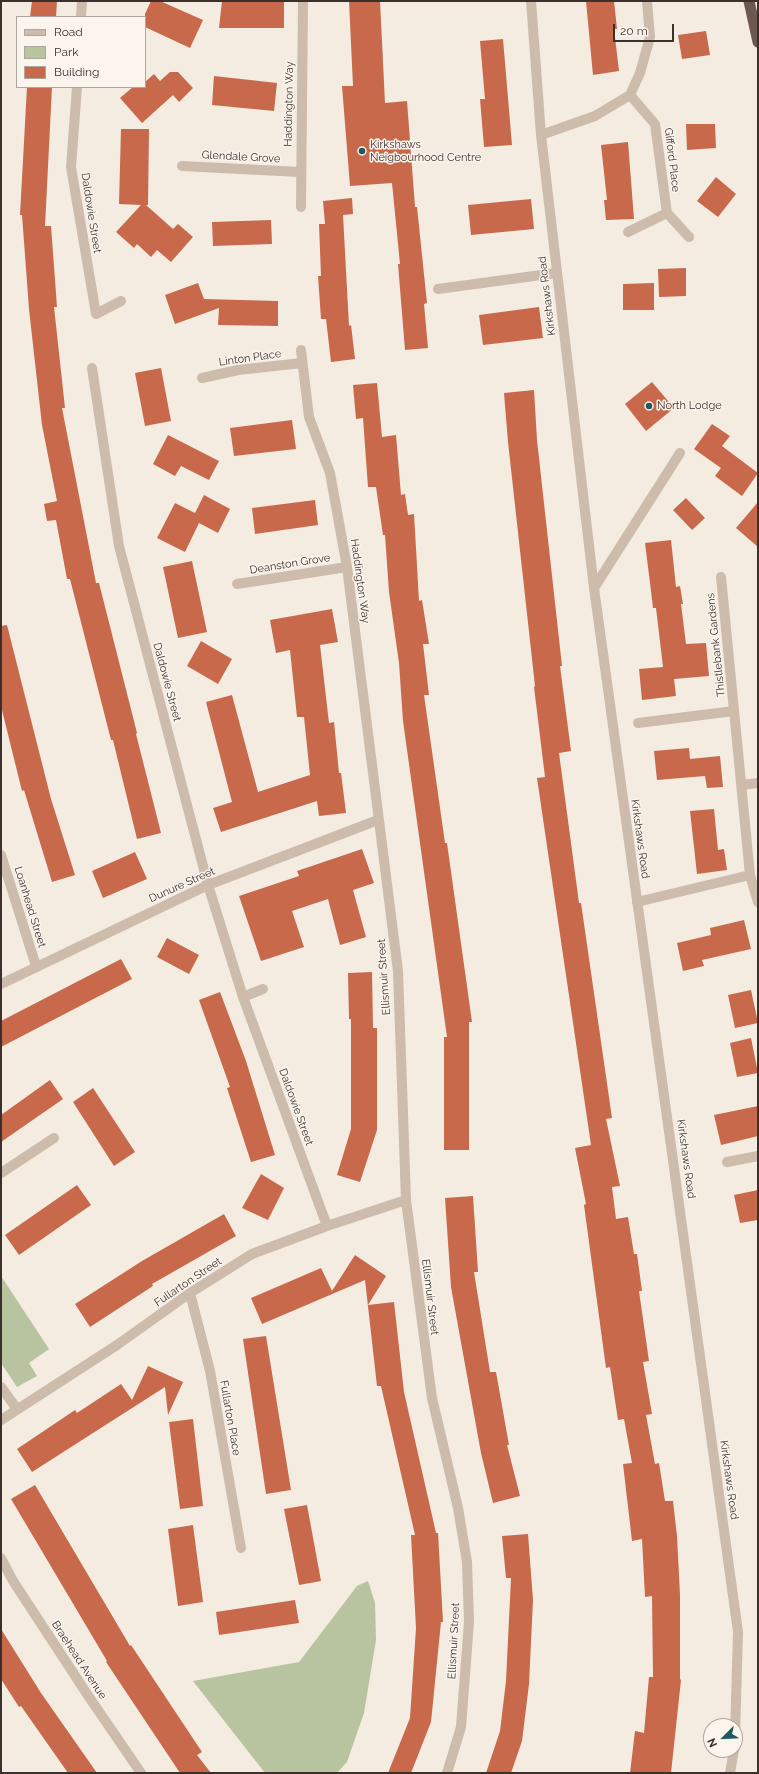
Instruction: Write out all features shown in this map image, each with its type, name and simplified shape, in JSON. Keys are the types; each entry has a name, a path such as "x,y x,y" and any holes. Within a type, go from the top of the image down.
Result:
{"highway":[{"path":"749,1 758,42"}],"street":[{"path":"81,16 82,1"},
{"name":"Haddington Way","path":"300,207 303,1"},
{"name":"Kirkshaws Road","path":"531,1 541,135 594,588 670,1130 738,1632 736,1718"},
{"path":"541,135 595,116 630,95 640,72 650,37 647,1"},
{"name":"Daldowie Street","path":"76,88 71,167 96,314 122,301"},
{"name":"Gifford Place","path":"630,95 656,124 667,213"},
{"name":"Glendale Grove","path":"182,166 300,172"},
{"path":"628,232 667,213 689,237"},
{"path":"438,289 556,273"},
{"name":"Haddington Way","path":"301,350 309,418 330,473 347,567 378,820"},
{"name":"Linton Place","path":"202,378 238,370 302,363"},
{"name":"Daldowie Street","path":"92,368 119,546 208,885 243,997 327,1226"},
{"path":"594,588 680,453"},
{"name":"Deanston Grove","path":"237,584 347,567"},
{"name":"Thistlebank Gardens","path":"721,577 750,875 758,902"},
{"name":"Thistlebank Gardens","path":"638,722 734,711"},
{"path":"742,785 758,783"},
{"name":"Dunure Street","path":"1,984 208,885 378,820"},
{"name":"Ellismuir Street","path":"378,820 398,971 406,1200 432,1398 458,1508 467,1562 469,1622 461,1727 447,1773"},
{"name":"Loanhead Street","path":"1,854 36,966"},
{"path":"637,902 750,875"},
{"path":"243,997 263,989"},
{"path":"1,1173 54,1138"},
{"path":"728,1162 758,1156"},
{"name":"Fullarton Street","path":"1,1420 117,1345 190,1294 252,1254 327,1226 406,1200"},
{"name":"Fullarton Place","path":"190,1294 210,1371 241,1548"},
{"path":"1,1387 16,1410"},
{"name":"Braehead Avenue","path":"1,1558 26,1600 141,1773"},
{"path":"730,1773 733,1758"}],"green space":[{"path":"1,1276 49,1349 29,1363 37,1376 17,1387 1,1363"},
{"path":"368,1581 375,1603 376,1640 364,1713 347,1762 337,1773 265,1773 193,1681 299,1662 357,1586"}],"building":[{"path":"32,1 57,1 56,16 30,16"},
{"path":"151,1 160,1 203,20 190,48 146,27 145,14"},
{"path":"222,1 284,1 284,28 219,28"},
{"path":"349,1 380,1 385,103 407,101 415,207 417,207 427,303 424,304 428,348 405,350 398,264 400,264 392,183 350,186 342,86 353,86"},
{"path":"586,1 614,1 617,29 614,29 619,71 593,75"},
{"path":"706,31 710,55 682,59 678,35"},
{"path":"503,39 512,145 484,147 480,99 485,99 480,41"},
{"path":"170,72 178,72 193,88 179,102 173,95 142,123 120,98 132,88 146,88 146,81 154,74 160,81"},
{"path":"214,76 277,83 274,111 212,105"},
{"path":"27,88 52,88 45,226 51,226 57,307 54,307 65,408 62,408 96,583 99,583 161,833 137,839 113,740 111,740 70,579 67,579 56,520 47,521 44,504 57,501 42,425 29,309 22,215 20,215"},
{"path":"686,124 715,124 716,148 687,150"},
{"path":"121,129 149,129 148,205 146,205 173,229 178,224 193,237 171,262 157,250 151,257 137,244 134,248 116,232 141,205 119,204"},
{"path":"628,142 634,219 606,220 604,200 607,200 601,145"},
{"path":"716,177 736,194 718,217 697,201"},
{"path":"352,198 353,214 343,215 349,326 351,325 355,359 331,362 326,319 321,319 318,276 321,276 319,224 325,224 323,201"},
{"path":"531,199 534,229 471,235 468,205"},
{"path":"271,220 272,244 213,246 212,222"},
{"path":"686,268 686,296 659,297 658,269"},
{"path":"198,283 204,299 278,301 278,326 218,325 219,308 175,324 165,295"},
{"path":"654,283 654,310 623,310 623,284"},
{"path":"539,307 543,338 483,345 479,315"},
{"path":"161,368 171,421 145,426 135,373"},
{"name":"North Lodge","path":"652,382 674,408 646,431 625,404"},
{"path":"377,383 382,437 396,435 401,495 405,494 408,515 414,514 419,601 422,600 429,644 423,644 429,695 424,695 445,843 447,843 472,1022 469,1022 469,1150 444,1150 444,1037 447,1037 403,721 399,663 389,592 385,535 383,535 376,487 368,487 363,418 356,419 353,385"},
{"path":"534,390 537,440 562,666 560,666 571,751 559,753 579,903 581,903 612,1118 606,1119 620,1186 612,1187 616,1219 628,1217 634,1254 637,1254 642,1291 639,1291 649,1361 643,1362 652,1414 646,1415 655,1464 659,1463 665,1501 673,1501 677,1536 680,1595 681,1680 671,1773 630,1773 635,1731 644,1733 649,1677 653,1677 652,1596 645,1597 642,1539 632,1541 623,1464 632,1463 624,1419 618,1420 610,1367 606,1368 584,1205 586,1204 575,1148 591,1145 537,778 545,777 534,687 504,393"},
{"path":"292,420 296,449 234,456 230,428"},
{"path":"712,424 730,436 722,446 758,473 742,496 715,476 721,468 694,449"},
{"path":"168,435 219,461 209,480 181,466 175,476 153,464"},
{"path":"204,495 230,509 218,533 199,523 185,552 157,538 175,503 195,513"},
{"path":"686,498 705,518 692,530 673,510"},
{"path":"315,500 318,525 255,534 252,508"},
{"path":"758,502 758,547 736,528"},
{"path":"671,540 676,587 680,586 683,604 681,604 686,644 706,643 709,676 674,679 676,696 642,700 639,669 663,667 656,608 653,608 645,543"},
{"path":"192,561 207,632 178,638 163,567"},
{"path":"332,609 338,642 320,645 329,723 334,722 339,773 341,773 346,813 319,816 317,801 221,832 213,808 232,802 206,702 232,695 258,792 310,775 304,717 297,717 290,650 276,653 270,620"},
{"path":"7,625 51,799 75,875 52,882 24,790 22,791 1,706 1,626"},
{"path":"201,641 232,659 218,684 187,666"},
{"path":"689,748 690,759 720,756 723,787 707,788 705,776 657,780 654,751"},
{"path":"714,809 718,850 724,849 727,870 697,874 690,811"},
{"path":"362,849 374,883 353,890 366,937 340,945 328,899 292,911 304,947 261,961 239,896 299,876 297,871"},
{"path":"135,852 147,879 103,898 92,871"},
{"path":"744,920 751,949 702,960 704,966 683,971 677,943 711,935 710,928"},
{"path":"167,938 199,955 189,974 157,957"},
{"path":"121,959 132,979 1,1047 1,1021"},
{"path":"372,972 373,1028 377,1028 377,1130 360,1182 337,1175 351,1129 351,1019 349,1019 348,973"},
{"path":"751,990 758,1023 735,1028 728,995"},
{"path":"220,992 246,1061 275,1155 251,1162 227,1088 230,1087 199,1000"},
{"path":"751,1038 758,1073 737,1077 730,1043"},
{"path":"50,1080 63,1099 1,1142 1,1115"},
{"path":"93,1088 135,1152 114,1166 73,1102"},
{"path":"758,1106 758,1136 721,1145 714,1115"},
{"path":"261,1174 284,1188 268,1220 242,1208"},
{"path":"77,1185 91,1205 19,1255 5,1235"},
{"path":"758,1190 758,1220 740,1223 734,1195"},
{"path":"473,1196 478,1272 474,1272 490,1372 496,1372 509,1445 507,1445 520,1496 493,1503 481,1453 451,1287 445,1198"},
{"path":"224,1214 236,1236 152,1284 153,1286 90,1327 75,1304 142,1261"},
{"path":"355,1255 386,1276 368,1305 394,1302 404,1392 436,1533 438,1533 443,1622 441,1622 431,1722 411,1773 388,1773 410,1718 416,1628 411,1535 415,1535 381,1386 377,1386 365,1280 262,1324 251,1298 321,1268 332,1291"},
{"path":"266,1336 291,1490 266,1494 243,1339"},
{"path":"148,1366 183,1382 168,1415 165,1387 32,1472 17,1449 75,1410 77,1413 121,1384 132,1400"},
{"path":"193,1419 203,1506 180,1509 169,1422"},
{"path":"35,1485 130,1646 131,1645 202,1752 197,1755 211,1773 180,1773 106,1662 107,1661 11,1499"},
{"path":"307,1505 321,1581 299,1585 284,1509"},
{"path":"193,1525 203,1602 178,1606 168,1529"},
{"path":"528,1534 533,1600 529,1684 522,1741 511,1773 486,1773 500,1731 506,1681 511,1578 506,1578 502,1536"},
{"path":"295,1600 299,1623 219,1635 216,1612"},
{"path":"1,1629 41,1693 97,1773 68,1773 21,1706 19,1707 1,1679"}],"place":[{"name":"Kirkshaws Neigbourhood Centre","path":"362,151"},
{"name":"North Lodge","path":"649,406"}]}
